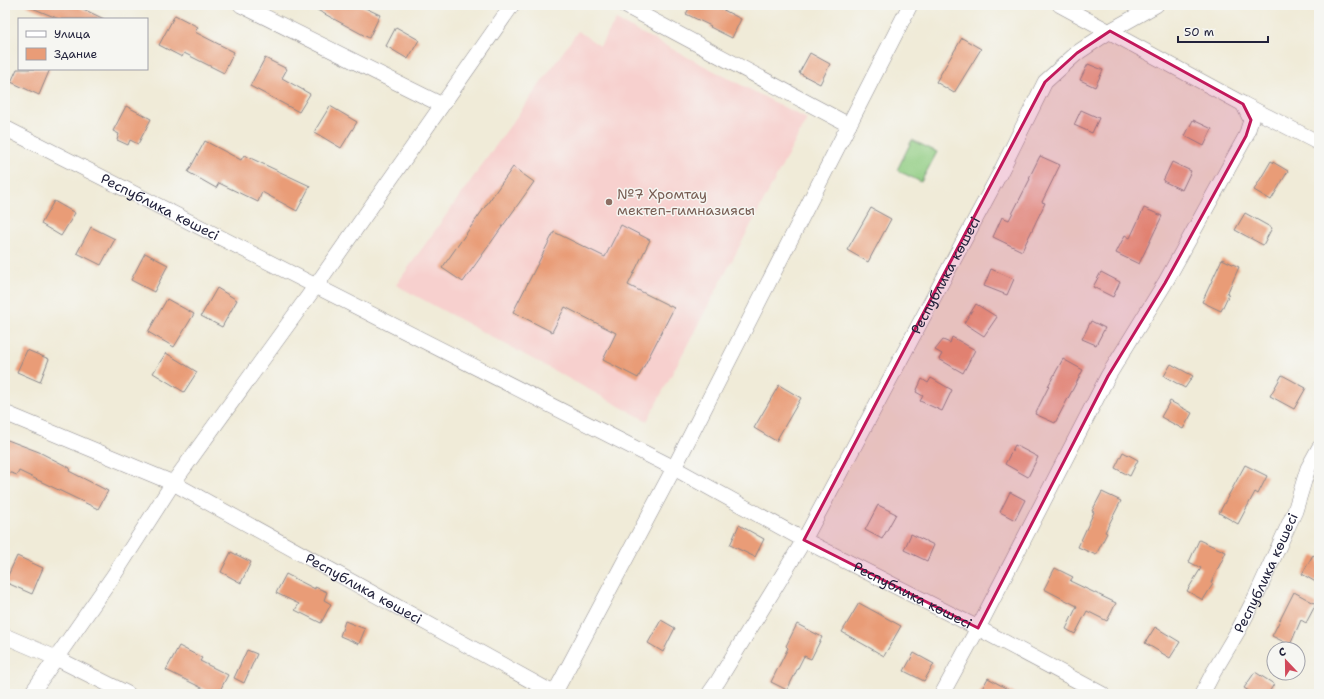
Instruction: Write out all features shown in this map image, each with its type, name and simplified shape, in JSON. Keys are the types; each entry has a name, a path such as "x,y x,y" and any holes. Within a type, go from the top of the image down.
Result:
{"street":[{"path":"241,5 442,105"},
{"path":"31,694 114,575 173,484 315,286 512,5"},
{"path":"624,5 849,125"},
{"name":"Республика көшесі","path":"5,413 173,484 555,694 674,468 910,5"},
{"path":"1060,5 1243,104 1319,143"},
{"name":"Республика көшесі","path":"708,694 718,681 804,540 1000,173 1045,82 1077,53 1110,31 1156,5"},
{"name":"Республика көшесі","path":"942,694 978,628 1108,376 1165,283 1246,136 1251,120 1243,104"},
{"name":"Республика көшесі","path":"5,128 674,468 804,540 978,628 1102,694"},
{"name":"Республика көшесі","path":"1202,694 1239,630 1256,596 1295,511 1308,468 1319,448"},
{"path":"5,636 56,658 128,694"}],"highlighted area":[{"path":"1110,31 1243,104 1251,120 1246,136 1165,283 1108,376 978,628 804,540 1045,82 1077,53"}],"shaded area":[{"name":"№7 Хромтау мектеп-гимназиясы","path":"616,20 807,119 647,421 396,285 578,31 600,46"}],"green space":[{"path":"912,140 937,152 921,182 897,170"}],"building":[{"path":"25,5 75,5 102,18 57,18"},
{"path":"308,5 359,5 380,15 369,38"},
{"path":"691,5 714,5 741,19 732,38 686,14"},
{"path":"175,15 198,27 195,32 234,52 224,73 184,53 182,57 159,45"},
{"path":"396,27 419,40 408,59 386,46"},
{"path":"962,38 981,49 954,93 936,82"},
{"path":"810,53 830,64 820,84 799,73"},
{"path":"265,58 287,69 282,78 310,94 299,112 250,86"},
{"path":"1088,64 1103,70 1095,87 1080,80"},
{"path":"17,69 50,70 39,95 11,82"},
{"path":"126,106 151,119 138,144 130,140 128,145 117,140 119,134 113,131"},
{"path":"330,106 357,122 341,148 314,132"},
{"path":"1081,110 1099,118 1092,133 1074,125"},
{"path":"1193,120 1212,129 1204,146 1185,136"},
{"path":"205,141 241,160 244,155 310,186 297,211 262,192 258,202 219,183 216,188 188,172"},
{"path":"1040,156 1060,165 1042,202 1045,203 1022,251 993,237 1002,217 1009,220"},
{"path":"1271,161 1288,171 1271,200 1254,190"},
{"path":"1172,162 1191,171 1182,190 1163,181"},
{"path":"513,167 534,182 463,282 442,268"},
{"path":"54,201 75,213 61,236 41,224"},
{"path":"871,208 891,219 868,262 847,250"},
{"path":"1144,208 1162,216 1139,264 1116,253 1125,235 1130,238"},
{"path":"1245,213 1272,228 1263,245 1235,230"},
{"path":"621,225 650,240 628,285 674,308 638,378 603,360 616,333 565,307 552,332 513,312 554,232 605,257"},
{"path":"91,227 115,239 101,265 77,253"},
{"path":"145,253 168,265 154,292 131,280"},
{"path":"1222,259 1239,267 1221,311 1202,302"},
{"path":"991,269 1014,279 1007,295 984,286"},
{"path":"1101,272 1120,282 1113,297 1093,287"},
{"path":"217,288 237,300 222,327 201,316"},
{"path":"167,299 194,314 174,347 148,332"},
{"path":"976,304 997,317 984,336 964,323"},
{"path":"1091,321 1105,328 1096,345 1082,339"},
{"path":"952,337 975,350 963,373 939,359 942,354 935,350 943,340 950,343"},
{"path":"27,350 49,359 40,382 17,372"},
{"path":"166,353 197,372 184,392 153,373"},
{"path":"1063,359 1083,370 1055,423 1035,414"},
{"path":"1171,364 1193,376 1185,388 1164,376"},
{"path":"1282,375 1306,388 1294,409 1270,396"},
{"path":"931,378 952,390 942,411 920,401 923,396 916,392 922,379 928,383"},
{"path":"779,385 801,398 776,441 754,428"},
{"path":"1170,401 1192,413 1183,429 1161,417"},
{"path":"5,439 39,452 70,468 69,471 108,491 98,509 19,471 17,475 5,471"},
{"path":"1015,445 1038,457 1028,477 1005,464"},
{"path":"1123,452 1138,460 1130,476 1115,468"},
{"path":"1245,465 1267,476 1258,494 1255,492 1238,524 1219,513"},
{"path":"1010,492 1025,500 1015,520 1000,512"},
{"path":"1102,492 1121,501 1105,532 1107,533 1096,555 1078,547 1094,512 1092,511"},
{"path":"878,505 896,514 882,539 865,530"},
{"path":"739,525 764,539 755,557 730,545"},
{"path":"911,534 934,545 927,561 904,550"},
{"path":"1199,540 1226,552 1211,583 1213,584 1203,600 1187,591 1201,568 1189,562"},
{"path":"231,552 251,562 241,583 221,572"},
{"path":"1313,555 1319,559 1319,584 1302,574"},
{"path":"17,556 43,568 32,594 5,582"},
{"path":"1055,568 1073,577 1070,581 1116,603 1107,621 1087,611 1075,634 1066,629 1077,606 1044,589"},
{"path":"286,574 315,589 315,587 327,592 324,600 331,604 321,623 295,610 299,604 276,593"},
{"path":"1294,592 1316,604 1306,623 1301,620 1292,641 1282,641 1272,636"},
{"path":"859,603 901,626 884,656 842,632"},
{"path":"661,620 675,628 663,652 648,643"},
{"path":"345,621 365,629 359,644 340,636"},
{"path":"797,624 822,637 811,659 804,656 787,690 771,682 788,648 786,646"},
{"path":"1155,627 1180,642 1170,658 1145,643"},
{"path":"179,646 202,658 200,661 228,675 218,694 214,694 166,670"},
{"path":"247,650 257,654 244,683 234,678"},
{"path":"914,653 934,664 924,681 904,671"},
{"path":"1255,672 1266,679 1266,681 1274,684 1268,694 1254,694 1244,688"},
{"path":"988,678 1016,694 979,694"}],"place":[{"name":"№7 Хромтау мектеп-гимназиясы","path":"609,202"}]}
